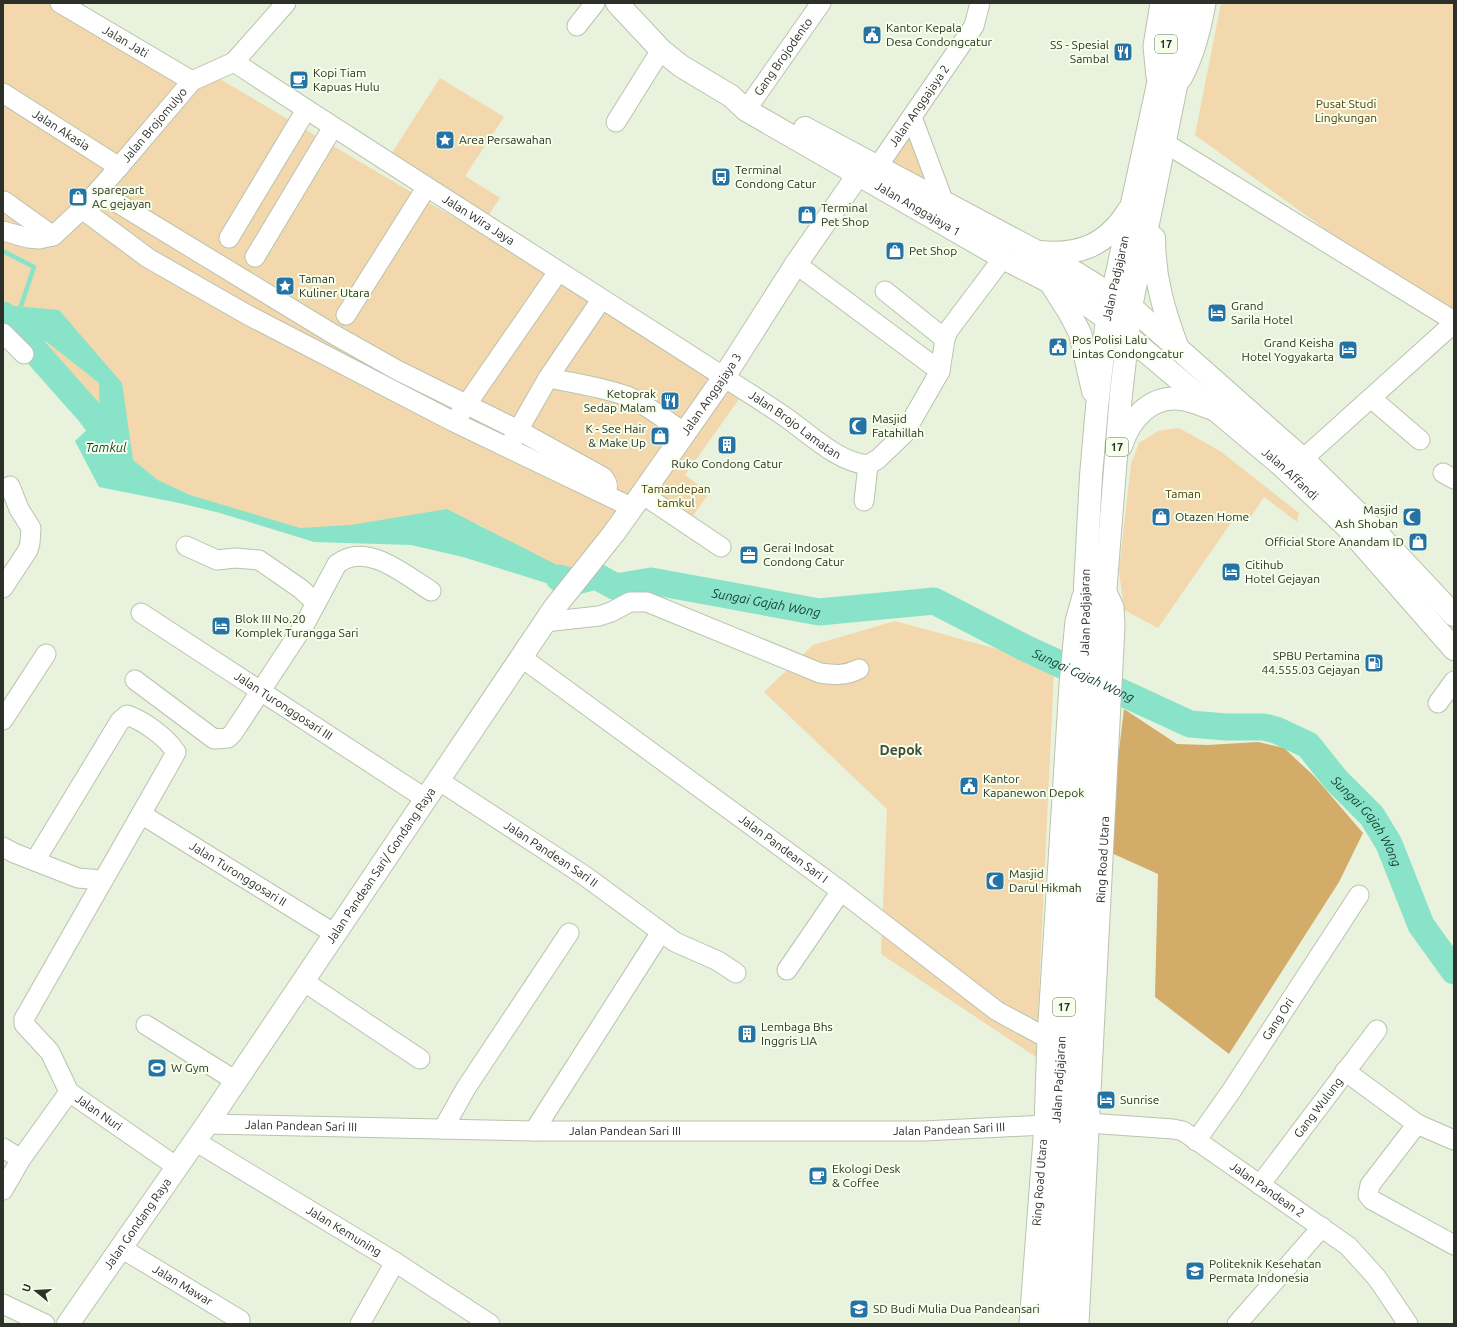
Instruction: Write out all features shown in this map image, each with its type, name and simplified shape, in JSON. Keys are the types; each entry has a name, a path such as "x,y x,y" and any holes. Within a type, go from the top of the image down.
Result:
{"main road":[{"name":"Jalan Anggajaya 1","path":"617,3 661,50 681,66 743,102 858,176 1003,258 1050,282 1082,301 1107,319"},
{"name":"Jalan Padjajaran","path":"1095,588 1108,559 1126,336 1165,143 1167,87 1174,3"},
{"name":"Jalan Padjajaran","path":"1044,1324 1095,624 1095,588 1087,556 1097,407 1107,319 1130,206 1193,3"},
{"name":"Jalan Anggajaya 1","path":"743,102 878,166 1039,252 1112,294"},
{"name":"Jalan Anggajaya 3","path":"550,614 638,501 724,377 796,264 858,176"},
{"path":"1154,199 1154,265 1164,310 1178,349"},
{"path":"1039,252 1069,253 1093,245 1112,230 1130,206"},
{"path":"1050,282 1080,333 1097,407"},
{"name":"Jalan Affandi","path":"1112,294 1131,307 1303,459 1454,649"},
{"name":"Jalan Affandi","path":"1107,319 1282,465 1353,520 1454,615"},
{"path":"1115,464 1125,433 1132,422 1149,406 1160,401 1180,399 1214,409"},
{"path":"1087,556 1108,559"},
{"name":"Jalan Pandean Sari/ Gondang Raya","path":"201,1132 550,614"},
{"name":"Jalan Padjajaran","path":"1064,1324 1078,1223 1091,690"},
{"name":"Jalan Gondang Raya","path":"68,1324 201,1132"}],"street":[{"name":"Jalan Jati","path":"60,3 83,9 192,81"},
{"name":"Jalan Brojomulyo","path":"53,236 82,209 192,81 234,62 286,3"},
{"path":"577,26 594,3"},
{"name":"Gang Brojodento","path":"743,102 821,3"},
{"name":"Jalan Anggajaya 2","path":"878,166 974,26 980,3"},
{"path":"1160,3 1153,46 1167,87 1191,63 1196,48 1206,3"},
{"path":"616,122 661,50"},
{"name":"Jalan Wira Jaya","path":"234,62 426,188 724,377"},
{"name":"Jalan Akasia","path":"3,93 119,167"},
{"path":"229,238 306,110"},
{"path":"912,117 943,200"},
{"path":"255,257 333,127"},
{"path":"1165,143 1454,322 1303,459"},
{"path":"346,315 426,188"},
{"path":"98,191 333,334 397,370 518,430 603,477 607,482 608,489 605,494"},
{"path":"4,201 53,236"},
{"path":"82,209 148,258 211,295 454,422 605,494 638,501 721,547"},
{"path":"3,231 28,238 53,236"},
{"path":"864,501 868,466 878,459 904,434 940,371 945,339 948,332 1003,258"},
{"path":"796,264 940,371"},
{"path":"211,295 224,268"},
{"path":"454,422 558,272"},
{"path":"884,291 945,339"},
{"path":"508,448 548,378 601,300"},
{"path":"3,333 24,354"},
{"path":"321,353 333,334"},
{"path":"389,388 397,370"},
{"name":"Jalan Brojo Lamatan","path":"724,377 787,418 835,453 856,464 868,466"},
{"path":"548,378 592,386 627,396 639,402 685,433"},
{"path":"1371,398 1420,440"},
{"path":"3,588 28,550 31,528 19,509 10,486"},
{"path":"186,546 217,560 235,558 259,560 301,589 316,603"},
{"path":"135,680 214,739 221,740 228,738 233,733 306,622 336,564 345,558 368,557 378,559 431,591"},
{"name":"Ring Road Utara","path":"1078,1324 1078,1223 1088,1123 1091,690 1095,624 1114,608 1095,588"},
{"path":"550,614 599,616 611,612 630,602 640,601 673,611 820,673 838,676 850,673 859,668"},
{"name":"Jalan Turonggosari III","path":"140,613 426,799"},
{"path":"3,720 46,654"},
{"name":"Jalan Pandean Sari I","path":"521,657 841,891 997,1011 1047,1038"},
{"path":"1438,703 1454,681"},
{"name":"Ring Road Utara","path":"1029,1324 1044,1125 1047,1038 1091,690"},
{"path":"35,861 120,722 127,715 138,718 172,745 176,752 24,1019 24,1024 50,1052 69,1092"},
{"name":"Jalan Pandean Sari II","path":"438,780 585,876 675,942 718,961 736,973"},
{"name":"Jalan Turonggosari II","path":"141,814 335,934"},
{"path":"3,846 35,861 78,878 102,880"},
{"path":"787,970 841,891"},
{"name":"Gang Ori","path":"1196,1141 1232,1090 1359,895"},
{"path":"534,1131 660,932"},
{"path":"443,1129 466,1088 569,933"},
{"path":"303,982 420,1059"},
{"path":"146,1025 236,1081"},
{"name":"Gang Wulung","path":"1260,1185 1377,1030"},
{"path":"1345,1071 1417,1124 1454,1140"},
{"name":"Jalan Nuri","path":"3,1190 21,1159 69,1092 177,1167"},
{"name":"Jalan Pandean 2","path":"1088,1123 1183,1131 1348,1246 1377,1278 1402,1321"},
{"path":"1417,1124 1370,1185 1368,1195 1372,1200 1454,1245"},
{"name":"Jalan Pandean Sari III","path":"201,1132 443,1129 534,1131 924,1131 1044,1125"},
{"name":"Jalan Kemuning","path":"201,1132 490,1324"},
{"path":"3,1148 21,1159"},
{"path":"1238,1324 1322,1227"},
{"name":"Jalan Mawar","path":"121,1248 240,1320 238,1324"},
{"path":"360,1324 395,1262"},
{"path":"3,1304 45,1324"}],"green space":[{"name":"Taman Kuliner Utara","path":"3,3 54,3 191,82 208,72 521,257 715,381 628,509 573,582 478,524 301,530 190,495 158,480 133,460 3,315"},
{"name":"Pusat Studi Lingkungan","path":"1221,3 1454,3 1454,316 1343,242 1195,135"},
{"name":"Area Persawahan","path":"440,78 504,117 465,176 500,198 483,223 386,162"},
{"path":"912,117 942,200 878,166"},
{"name":"Tamandepan tamkul","path":"724,383 742,395 685,475 709,493 684,529 644,501"},
{"name":"Taman","path":"1179,428 1220,451 1299,513 1297,522 1264,497 1248,521 1235,517 1158,628 1124,610 1119,570 1131,464 1139,443 1158,431"},
{"path":"895,621 1034,659 1054,670 1036,1057 881,954 887,809 764,692 813,645"}],"shaded area":[{"path":"1124,709 1177,744 1207,745 1258,742 1284,748 1314,776 1363,833 1339,882 1229,1054 1155,997 1158,874 1107,851"}],"water":[{"name":"Tamkul","path":"3,305 59,310 122,383 133,460 158,480 190,495 300,528 351,525 447,509 594,584 581,594 463,557 411,545 314,542 220,513 99,487 75,441 100,418 99,383 47,342 3,322"}],"waterway":[{"path":"3,251 34,267 19,312"},
{"path":"3,315 89,412 118,451"},
{"name":"Sungai Gajah Wong","path":"559,578 573,582 596,576 616,587 651,581 819,612 934,601 1025,648 1190,724 1226,727 1264,727 1276,730 1308,745 1336,780 1372,816 1389,844 1421,925 1454,971"}],"place":[{"name":"Kantor Kepala Desa Condongcatur","path":"872,35"},
{"name":"SS - Spesial Sambal","path":"1123,52"},
{"name":"Kopi Tiam Kapuas Hulu","path":"299,80"},
{"name":"Area Persawahan","path":"445,140"},
{"name":"Terminal Condong Catur","path":"721,177"},
{"name":"sparepart AC gejayan","path":"78,197"},
{"name":"Terminal Pet Shop","path":"807,215"},
{"name":"Pet Shop","path":"895,251"},
{"name":"Taman Kuliner Utara","path":"285,286"},
{"name":"Grand Sarila Hotel","path":"1217,313"},
{"name":"Pos Polisi Lalu Lintas Condongcatur","path":"1058,347"},
{"name":"Grand Keisha Hotel Yogyakarta","path":"1348,350"},
{"name":"Ketoprak Sedap Malam","path":"670,401"},
{"name":"Masjid Fatahillah","path":"858,426"},
{"name":"K - See Hair & Make Up","path":"660,436"},
{"name":"Ruko Condong Catur","path":"727,445"},
{"name":"Otazen Home","path":"1161,517"},
{"name":"Masjid Ash Shoban","path":"1412,517"},
{"name":"Official Store Anandam ID","path":"1418,542"},
{"name":"Gerai Indosat Condong Catur","path":"749,555"},
{"name":"Citihub Hotel Gejayan","path":"1231,572"},
{"name":"Blok III No.20 Komplek Turangga Sari","path":"221,626"},
{"name":"SPBU Pertamina 44.555.03 Gejayan","path":"1374,663"},
{"name":"Kantor Kapanewon Depok","path":"969,786"},
{"name":"Masjid Darul Hikmah","path":"995,881"},
{"name":"Lembaga Bhs Inggris LIA","path":"747,1034"},
{"name":"W Gym","path":"157,1068"},
{"name":"Sunrise","path":"1106,1100"},
{"name":"Ekologi Desk & Coffee","path":"818,1176"},
{"name":"Politeknik Kesehatan Permata Indonesia","path":"1195,1271"},
{"name":"SD Budi Mulia Dua Pandeansari","path":"859,1309"}],"district":[{"name":"Depok","path":"901,750"}]}
